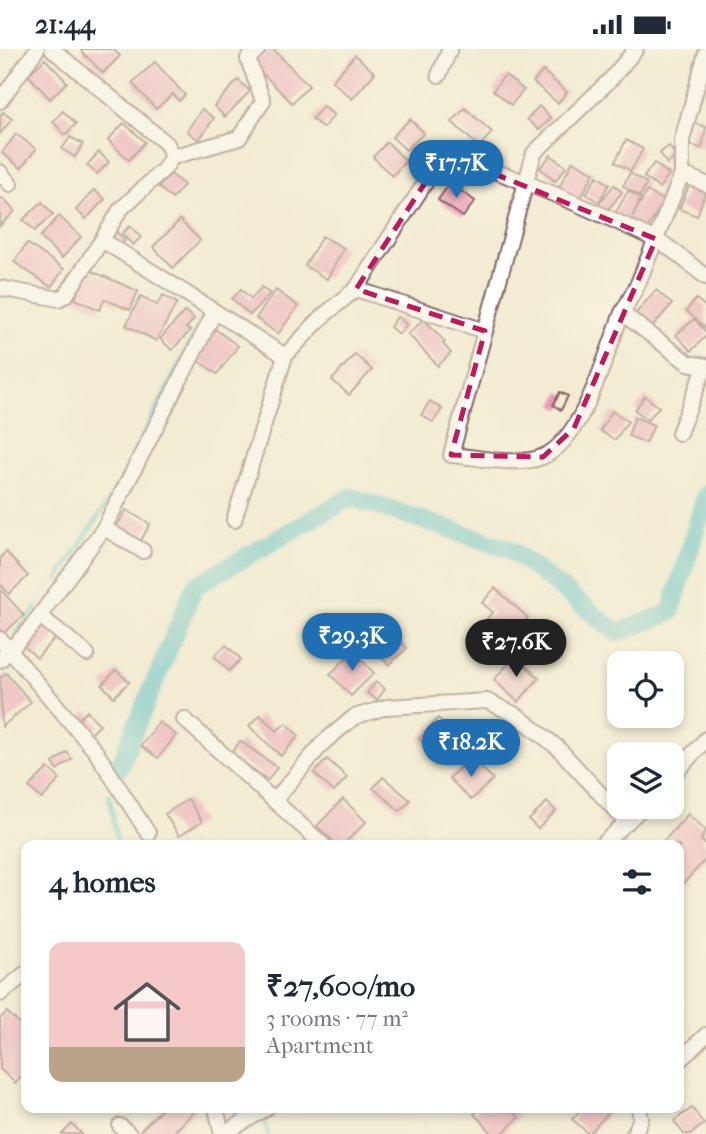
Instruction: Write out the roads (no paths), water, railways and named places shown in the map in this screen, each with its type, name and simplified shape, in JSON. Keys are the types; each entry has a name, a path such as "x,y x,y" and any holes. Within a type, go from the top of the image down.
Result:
{"street":[{"path":"0,101 37,49"},
{"path":"52,49 167,144 172,157"},
{"path":"0,288 58,299 66,295 120,210 164,169 172,157 239,138 262,101 248,59 258,49"},
{"path":"439,75 450,49"},
{"path":"636,49 611,79 534,153 451,455 520,461 543,457 574,428 592,392 622,313 637,286 682,174 682,140 706,53"},
{"path":"234,520 285,356 323,316 356,289 440,160 450,156 527,180 604,215 632,231 656,239 706,277"},
{"path":"682,174 706,184"},
{"path":"102,240 285,356"},
{"path":"356,289 485,331"},
{"path":"148,833 96,752 3,650 40,615 104,528 214,313"},
{"path":"622,313 688,363 706,366 679,433"},
{"path":"104,528 143,551"},
{"path":"40,615 88,654"},
{"path":"274,801 323,743 354,717 387,707 487,701 518,716 558,748 627,823"},
{"path":"184,719 317,840"},
{"path":"684,765 705,744"},
{"path":"608,840 631,819"},
{"path":"0,995 21,977"},
{"path":"684,1056 706,1035"},
{"path":"217,1113 223,1134 257,1113"},
{"path":"634,1134 641,1119 640,1113"}],"waterway":[{"path":"128,466 204,316"},
{"path":"58,579 119,485"},
{"path":"118,769 195,586 351,497 510,549 618,633 671,612 706,494"},
{"path":"17,632 37,607"},
{"path":"109,795 117,840"},
{"path":"263,1113 268,1134"}]}
